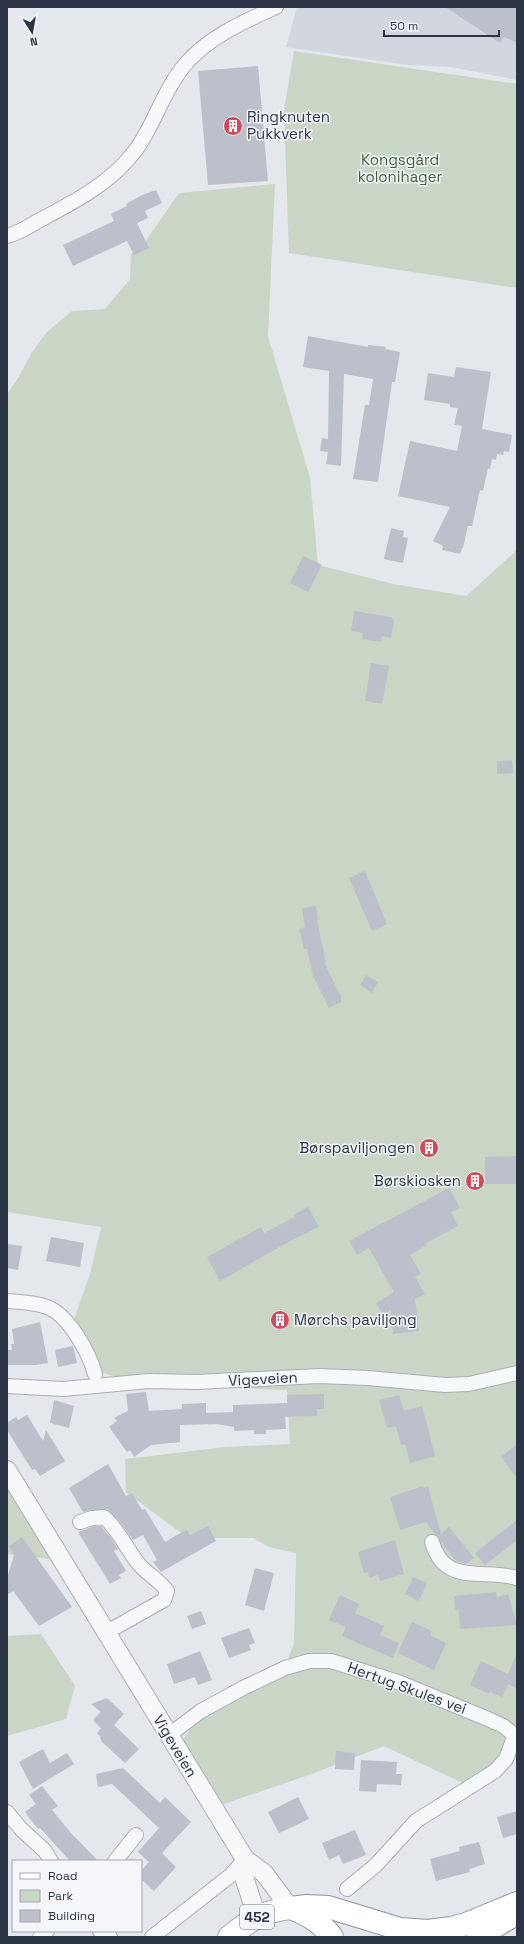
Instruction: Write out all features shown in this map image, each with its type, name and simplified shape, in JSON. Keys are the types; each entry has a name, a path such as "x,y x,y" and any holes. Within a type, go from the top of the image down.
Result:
{"main road":[{"path":"290,1908 307,1906 328,1907 400,1929 442,1933 517,1903"},
{"name":"452","path":"229,1937 257,1917 271,1910 290,1908"},
{"path":"290,1908 308,1915 320,1924 332,1937"},
{"path":"478,1937 517,1913"}],"street":[{"path":"7,236 55,212 86,194 107,179 135,151 149,128 170,85 183,66 198,52 223,34 276,7"},
{"path":"7,1301 46,1306 58,1313 80,1342 90,1359 95,1374"},
{"name":"Vigeveien","path":"7,1386 63,1389 149,1381 197,1382 319,1376 363,1377 445,1385 469,1384 517,1373"},
{"name":"Vigeveien","path":"8,1473 245,1859 264,1873 290,1908"},
{"path":"80,1522 92,1518 104,1517 112,1524 138,1564 162,1583 167,1591 164,1600 107,1632"},
{"path":"432,1542 439,1558 454,1570 471,1575 510,1576 517,1578"},
{"name":"Hertug Skules vei","path":"169,1735 200,1711 243,1688 286,1668 309,1661 331,1661 404,1684 488,1719 516,1734 506,1760 495,1771 416,1821 380,1861 347,1890"},
{"path":"7,1812 20,1829 46,1851 50,1860"},
{"path":"116,1860 136,1835"},
{"path":"245,1859 243,1874 257,1917"},
{"path":"152,1937 231,1875 245,1859"}],"shaded area":[{"path":"297,7 517,7 517,80 451,67 407,65 286,47"}],"green space":[{"name":"Kongsgård kolonihager","path":"294,51 517,84 517,288 289,253 284,110"},
{"path":"275,184 268,336 310,478 318,565 393,584 466,596 517,550 517,1757 467,1785 384,1746 306,1776 218,1806 183,1739 203,1713 284,1670 294,1643 296,1553 269,1547 253,1538 188,1538 126,1492 125,1459 226,1447 290,1444 287,1390 140,1384 96,1371 74,1319 90,1274 101,1227 7,1212 7,394 18,378 32,352 47,332 72,311 105,309 130,279 131,254 147,239 179,193"},
{"path":"7,1461 13,1464 58,1560 7,1554"},
{"path":"41,1634 75,1686 66,1719 7,1736 7,1636"}],"building":[{"path":"445,7 517,7 517,43 504,37 500,43"},
{"name":"Ringknuten Pukkverk","path":"258,66 268,181 208,185 198,71"},
{"path":"156,190 162,203 145,211 148,218 137,223 149,248 134,255 127,241 73,266 63,245 114,221 111,214 127,206 126,204 142,195"},
{"path":"308,336 368,347 368,345 386,347 385,349 400,352 395,382 392,382 378,482 353,479 365,405 369,405 373,379 344,374 341,466 326,464 328,452 320,451 322,438 328,439 329,371 303,367"},
{"path":"456,367 491,372 482,429 512,435 509,452 504,451 503,455 497,454 496,460 492,459 490,469 488,468 483,491 480,490 472,526 468,526 463,548 460,554 442,550 443,546 433,541 450,507 398,496 410,441 457,451 462,426 454,425 458,408 450,407 450,404 424,400 428,373 454,377"},
{"path":"391,528 404,531 403,537 408,538 403,563 384,559"},
{"path":"303,556 322,565 308,592 290,583"},
{"path":"354,611 391,617 394,620 391,638 382,636 381,642 362,639 363,633 351,631"},
{"path":"371,663 389,666 382,704 365,701"},
{"path":"512,760 513,773 497,774 497,761"},
{"path":"365,871 387,924 372,931 349,878"},
{"path":"316,906 317,920 326,963 324,962 341,997 341,1002 329,1008 313,976 307,949 304,949 299,929 305,927 302,908"},
{"path":"366,975 378,982 372,993 360,985"},
{"path":"517,1156 517,1184 485,1184 485,1157"},
{"path":"449,1188 460,1208 451,1212 458,1226 426,1243 427,1245 410,1255 421,1274 415,1277 425,1294 415,1299 419,1331 393,1334 391,1310 383,1315 376,1303 394,1292 369,1248 357,1255 349,1241"},
{"path":"308,1207 319,1227 290,1241 220,1281 207,1257 261,1227 264,1233 295,1217 294,1215"},
{"path":"51,1237 84,1243 80,1267 46,1261"},
{"path":"7,1244 22,1246 18,1270 7,1268"},
{"name":"Mørchs paviljong","path":"281,1309 291,1324 278,1332 269,1316"},
{"path":"40,1322 48,1363 36,1365 7,1365 7,1350 12,1350 11,1344 14,1344 12,1329"},
{"path":"73,1346 77,1363 58,1367 55,1350"},
{"path":"146,1392 149,1411 182,1409 182,1404 206,1403 206,1413 233,1412 233,1405 287,1403 287,1395 324,1394 324,1409 317,1409 317,1416 285,1417 286,1429 266,1430 266,1434 254,1434 254,1430 234,1431 234,1427 217,1424 180,1425 180,1442 151,1445 134,1457 130,1450 127,1452 109,1427 117,1421 114,1418 128,1411 126,1394"},
{"path":"399,1395 404,1411 422,1406 435,1456 410,1463 405,1444 401,1445 396,1426 387,1428 379,1400"},
{"path":"54,1400 74,1406 69,1428 50,1423"},
{"path":"27,1415 43,1441 46,1430 65,1461 40,1476 35,1469 32,1470 7,1430 7,1423 16,1417 18,1420"},
{"path":"517,1444 517,1478 501,1457"},
{"path":"108,1464 126,1496 132,1493 142,1510 145,1509 165,1542 187,1530 190,1535 208,1526 216,1541 161,1572 153,1562 157,1560 143,1535 133,1540 120,1522 107,1509 83,1512 69,1488"},
{"path":"423,1486 424,1488 428,1487 441,1534 449,1527 474,1558 466,1564 456,1561 426,1522 400,1530 390,1497"},
{"path":"517,1520 517,1540 485,1565 475,1553"},
{"path":"94,1526 101,1526 111,1538 118,1549 114,1551 126,1571 119,1575 121,1578 110,1584 78,1532"},
{"path":"22,1537 72,1607 39,1626 13,1591 7,1595 7,1578 14,1555 9,1546"},
{"path":"395,1540 404,1574 380,1581 378,1575 369,1578 368,1572 364,1573 358,1552"},
{"path":"255,1568 274,1573 264,1611 245,1605"},
{"path":"413,1577 427,1583 419,1601 405,1594"},
{"path":"496,1592 497,1597 508,1594 517,1625 460,1629 459,1610 455,1610 454,1596"},
{"path":"340,1595 359,1604 355,1613 384,1626 380,1635 399,1643 393,1658 342,1636 346,1627 329,1620"},
{"path":"201,1611 206,1624 192,1629 187,1616"},
{"path":"412,1622 432,1631 430,1635 446,1643 434,1670 398,1653"},
{"path":"249,1628 255,1643 249,1645 251,1650 229,1658 221,1638"},
{"path":"200,1651 212,1680 198,1685 195,1677 174,1684 167,1664"},
{"path":"517,1653 517,1689 508,1684 502,1697 490,1692 489,1694 470,1685 481,1661 508,1674"},
{"path":"107,1698 124,1714 114,1725 139,1749 125,1763 102,1742 101,1737 97,1733 101,1728 93,1720 101,1712 91,1704"},
{"path":"43,1749 50,1763 67,1753 74,1764 33,1789 19,1762"},
{"path":"336,1751 355,1753 354,1770 335,1769"},
{"path":"361,1760 397,1762 396,1774 402,1774 401,1785 377,1784 376,1792 359,1791"},
{"path":"123,1768 160,1803 165,1797 191,1822 162,1853 176,1867 154,1891 142,1880 142,1870 149,1862 138,1852 159,1828 112,1784 98,1787 96,1774"},
{"path":"42,1786 58,1806 52,1810 70,1832 97,1860 69,1860 40,1828 38,1829 25,1812 36,1804 29,1795"},
{"path":"298,1797 309,1819 279,1833 268,1812"},
{"path":"517,1811 517,1834 503,1838 497,1817"},
{"path":"355,1830 366,1855 343,1864 339,1855 329,1860 322,1843"},
{"path":"479,1842 485,1864 469,1869 470,1872 436,1881 430,1859 460,1851 459,1847"}],"place":[{"name":"Ringknuten Pukkverk","path":"233,126"},
{"name":"Børspaviljongen","path":"429,1148"},
{"name":"Børskiosken","path":"475,1181"},
{"name":"Mørchs paviljong","path":"280,1320"}]}
